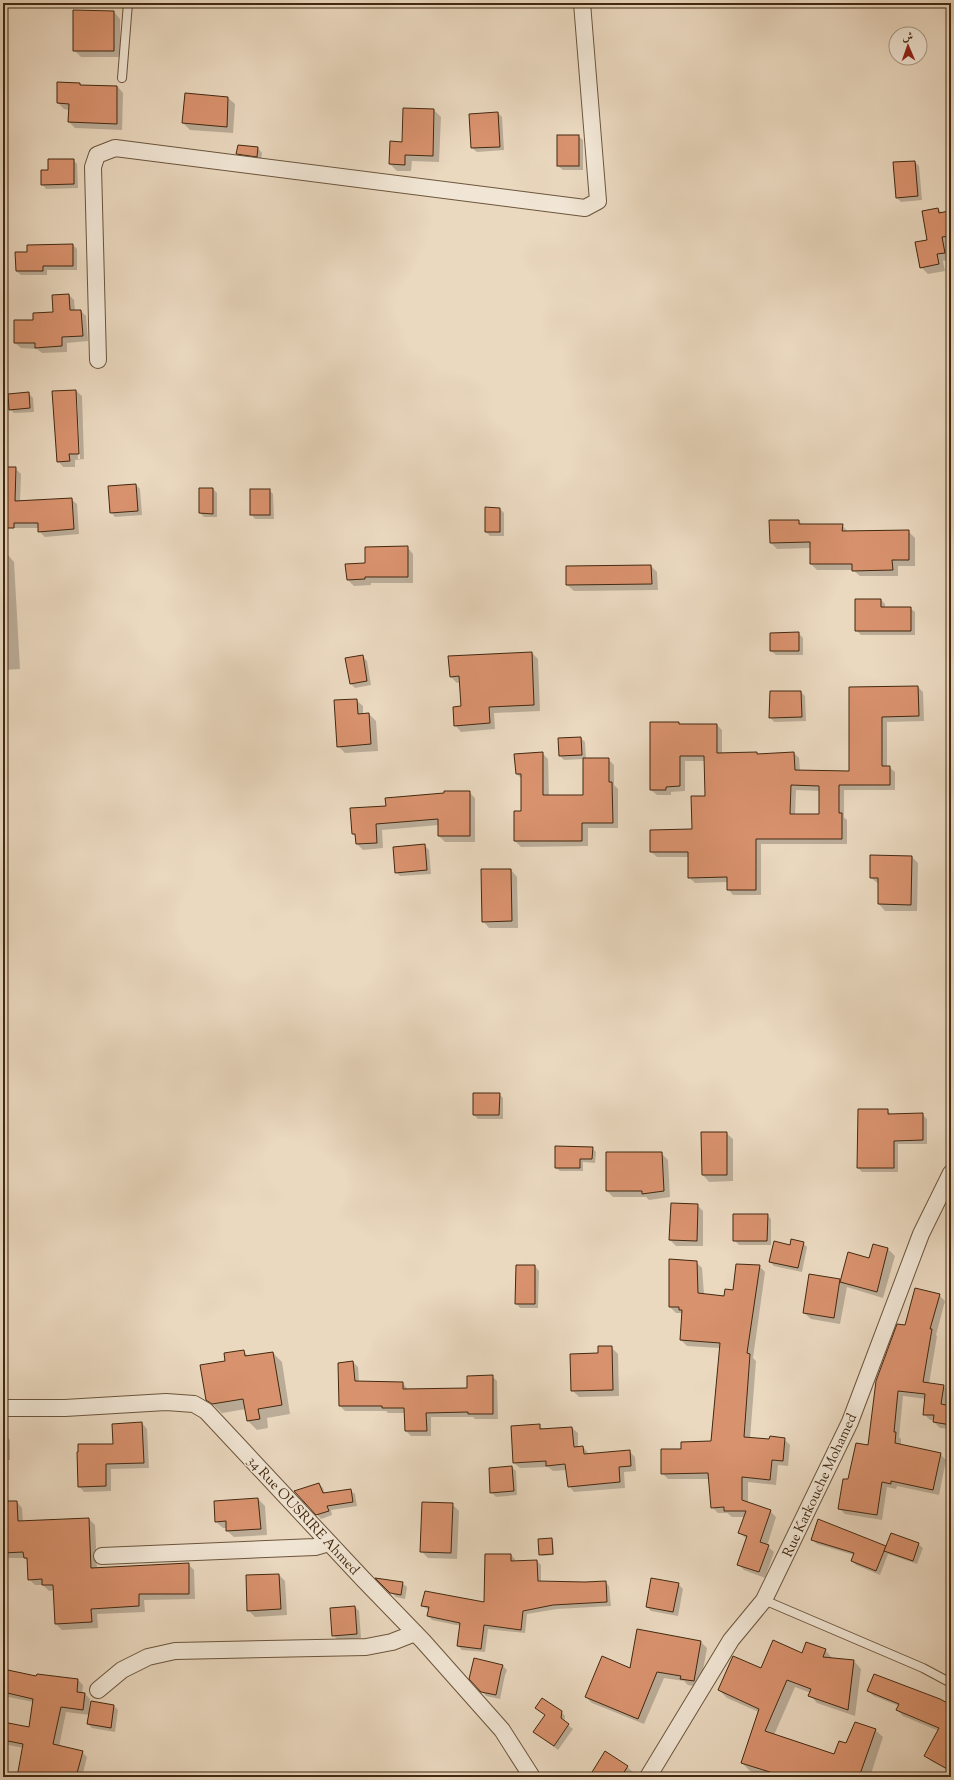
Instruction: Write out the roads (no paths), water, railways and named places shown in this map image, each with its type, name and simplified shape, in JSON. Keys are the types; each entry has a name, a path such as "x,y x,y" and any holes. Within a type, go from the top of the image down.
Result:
{"street":[{"path":"98,360 93,167 97,155 115,148 585,208 598,201 582,3"},
{"name":"Rue Karkouche Mohamed","path":"648,1777 732,1640 764,1600 850,1422 921,1234 951,1173"},
{"name":"34 Rue OUSRIRE Ahmed","path":"3,1408 65,1408 166,1402 194,1404 206,1410 415,1633 502,1730 532,1777"},
{"path":"102,1556 315,1547 329,1542"},
{"path":"98,1690 122,1670 148,1657 175,1650 366,1647 392,1642 415,1633"}],"lane":[{"path":"122,78 128,3"},
{"path":"764,1600 923,1668 951,1683"}]}
